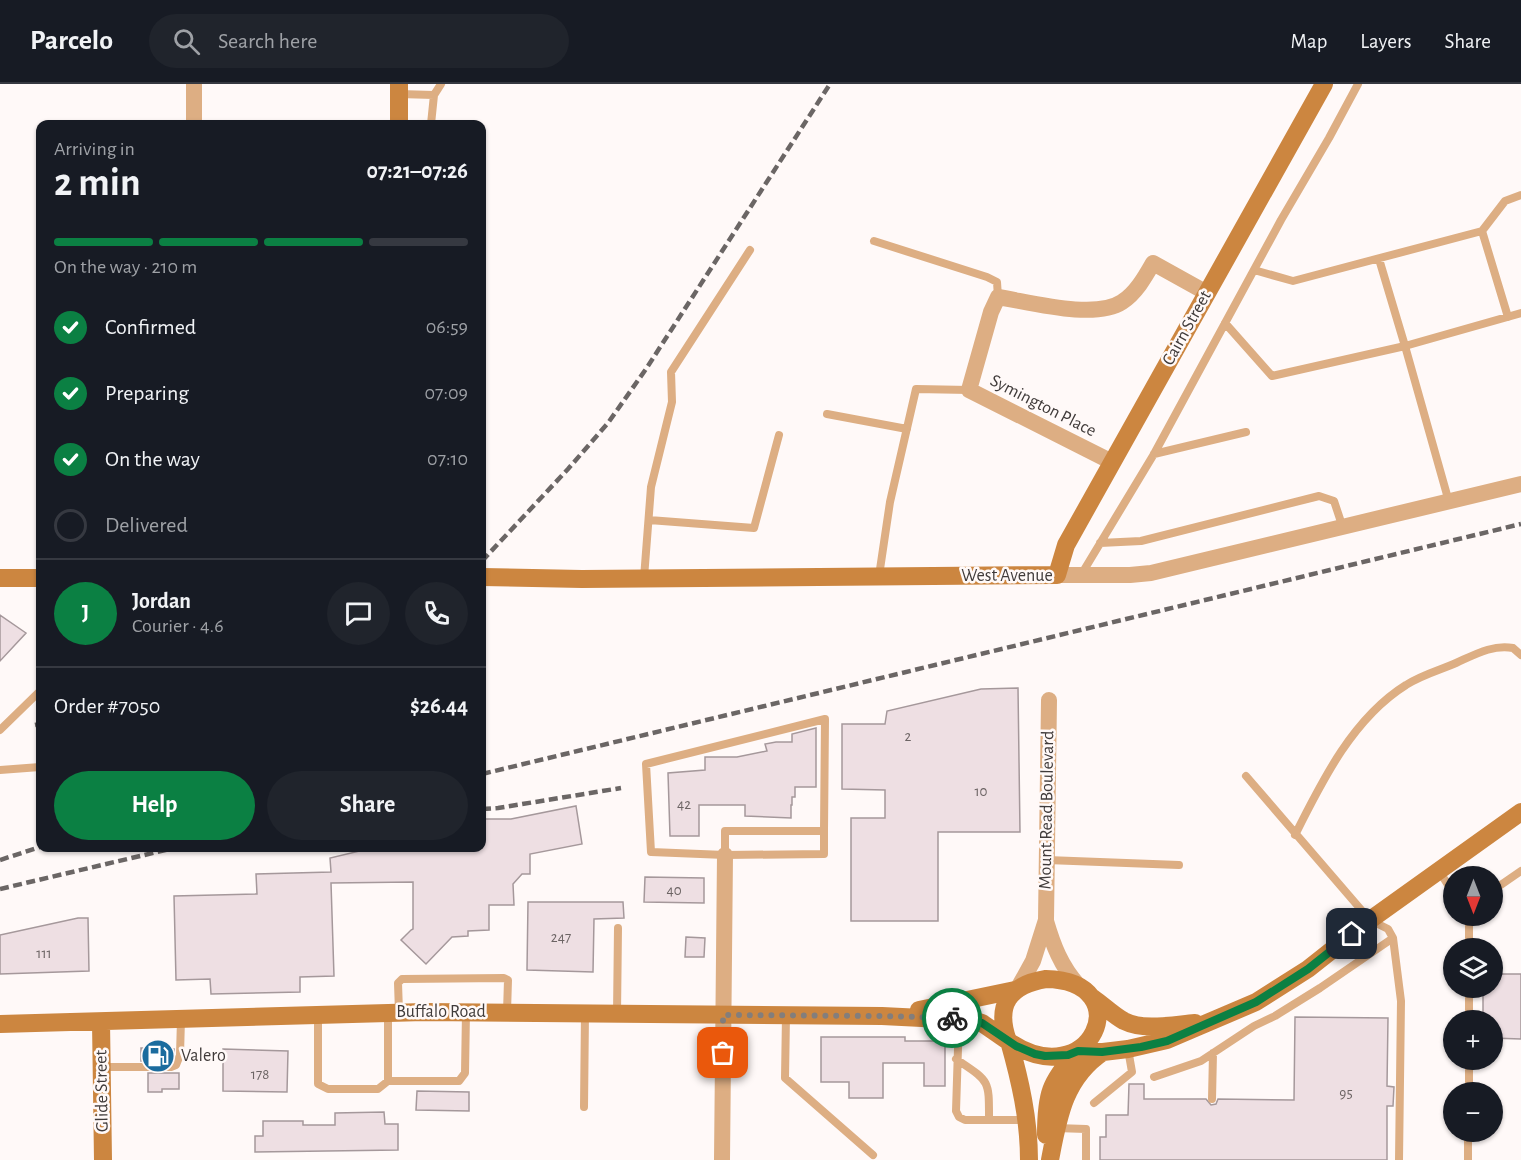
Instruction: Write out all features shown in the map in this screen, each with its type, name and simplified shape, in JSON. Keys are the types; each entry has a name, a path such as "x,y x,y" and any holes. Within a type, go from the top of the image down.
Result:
{"main road":[{"name":"Cairn Street","path":"1057,575 1066,545 1324,84"},
{"path":"399,89 399,120"},
{"name":"West Avenue","path":"486,577 644,579 1057,575"},
{"path":"0,578 36,578"},
{"path":"1008,1041 1025,1051 1045,1056 1128,1049 1167,1041 1244,1008 1277,990 1317,962 1370,920 1521,812"},
{"path":"1029,1160 1027,1120 1018,1072 1002,1021 1005,1005 1016,989 1027,983 1056,979 1084,991 1121,1020 1141,1026 1208,1022"},
{"name":"Buffalo Road","path":"882,1016 926,1009 1016,989"},
{"path":"1050,1160 1047,1144 1047,1101 1054,1081 1096,1030 1097,1006 1084,991"},
{"name":"Buffalo Road","path":"0,1024 394,1012 882,1016 942,1019 959,1017 982,1023 1008,1041"},
{"name":"Glide Street","path":"101,1022 103,1160"},
{"path":"1050,1160 1061,1106 1071,1085 1089,1062 1102,1052"}],"street":[{"path":"194,84 194,120"},
{"path":"998,297 1080,310 1100,310 1119,304 1130,296 1154,263 1207,293"},
{"name":"Symington Place","path":"998,297 991,312 969,390 1112,462"},
{"name":"West Avenue","path":"1057,575 1151,573 1521,484"},
{"name":"Mount Read Boulevard","path":"1046,920 1049,700"},
{"path":"722,1160 725,855"},
{"path":"1016,989 1033,962 1046,920"},
{"path":"1046,920 1059,958 1066,971 1084,991"}],"lane":[{"path":"431,120 434,95 441,84"},
{"path":"1081,576 1154,453 1358,84"},
{"path":"399,89 434,95"},
{"path":"1254,270 1293,281 1482,231 1505,201 1521,195"},
{"path":"1482,231 1508,317"},
{"path":"874,241 987,277 998,282 998,297"},
{"path":"644,579 651,488 672,402 671,372 750,250"},
{"path":"1379,259 1449,502"},
{"path":"1225,323 1272,376 1405,346 1521,313"},
{"path":"879,577 890,502 916,389 969,390"},
{"path":"827,414 907,429"},
{"path":"1154,453 1246,432"},
{"path":"649,520 754,528 780,435"},
{"path":"1100,543 1141,541 1319,496 1334,501 1343,528"},
{"path":"1295,835 1337,759 1372,713 1394,693 1407,684 1496,647 1513,648 1521,655"},
{"path":"0,730 36,695"},
{"path":"825,719 824,854 725,855 651,852 646,764 825,719"},
{"path":"0,770 36,767"},
{"path":"1246,776 1370,920 1388,929 1393,938 1401,1001 1399,1160"},
{"path":"725,855 725,831 824,831"},
{"path":"1047,860 1179,865"},
{"path":"1438,871 1443,878"},
{"path":"1503,883 1521,871"},
{"path":"617,1014 618,928"},
{"path":"1154,1077 1201,1061 1254,1026 1275,1016 1320,988 1393,938"},
{"path":"388,1081 394,1012 398,983 402,979 504,978 508,980 507,1012"},
{"path":"318,1015 318,1084 328,1089 378,1089 388,1081 459,1081 465,1073 466,1012"},
{"path":"584,1107 585,1013"},
{"path":"786,1015 785,1078 873,1155"},
{"path":"959,1017 956,1059 956,1111 959,1117 965,1120 1027,1120"},
{"path":"102,1067 171,1067 176,1065 180,1055 181,1019"},
{"path":"1094,1103 1132,1072 1128,1049"},
{"path":"1212,1099 1213,1053"},
{"path":"956,1059 984,1078 989,1090 986,1100 989,1120"},
{"path":"956,1100 967,1100"},
{"path":"1056,1128 1086,1129 1086,1160"},
{"path":"1468,1142 1468,1160"}],"building":[{"path":"0,615 26,633 0,661"},
{"path":"1018,688 1020,832 938,832 938,921 851,921 851,818 885,818 885,790 842,789 842,724 885,724 887,711 981,689"},
{"path":"816,728 816,787 795,787 791,818 745,816 745,805 699,805 699,836 670,836 668,773 705,770 705,757 737,757 767,751 765,744 792,742 792,734"},
{"path":"576,806 582,844 530,854 530,874 522,874 513,884 514,905 489,905 489,930 468,931 468,936 452,937 426,964 401,940 413,929 413,882 331,883 334,976 300,977 300,992 211,994 210,979 176,980 174,896 257,894 256,874 331,872 330,858 355,852 486,852 486,819 511,819"},
{"path":"645,877 704,878 704,903 644,902"},
{"path":"528,902 623,902 624,918 594,919 593,972 527,970"},
{"path":"78,918 88,918 89,971 0,974 0,935"},
{"path":"686,937 705,938 704,957 685,957"},
{"path":"1503,974 1521,974 1521,1039 1503,1038 1503,1010 1483,1010 1483,998 1503,998"},
{"path":"1295,1017 1388,1018 1387,1086 1394,1087 1393,1106 1387,1106 1387,1160 1100,1160 1100,1137 1106,1137 1106,1115 1128,1115 1129,1084 1144,1084 1144,1099 1206,1099 1211,1105 1216,1104 1218,1099 1294,1100"},
{"path":"821,1037 905,1037 905,1041 945,1041 945,1086 924,1086 924,1063 883,1063 883,1098 849,1098 849,1082 821,1082"},
{"name":"Valero","path":"141,1048 174,1049 174,1054 170,1061 141,1061"},
{"path":"223,1049 288,1051 287,1092 223,1091"},
{"path":"148,1073 179,1073 179,1089 148,1092"},
{"path":"417,1091 469,1092 469,1111 416,1110"},
{"path":"384,1112 385,1124 398,1124 398,1150 255,1152 255,1136 263,1136 263,1121 303,1121 303,1125 335,1125 335,1113"}],"railway":[{"path":"486,557 608,423 646,369 830,84"},
{"path":"486,773 1521,524"},
{"path":"486,809 621,788"},
{"path":"0,860 36,848"},
{"path":"0,889 157,852"}],"way so far":[{"path":"723,1053 723,1015 952,1018"}],"place":[{"name":"Valero","path":"158,1056"}],"route":[{"path":"952,1018 959,1017 982,1023 1016,1046 1045,1056 1068,1055 1078,1051 1102,1052 1141,1047 1167,1041 1256,1002 1308,969 1352,934"}]}
